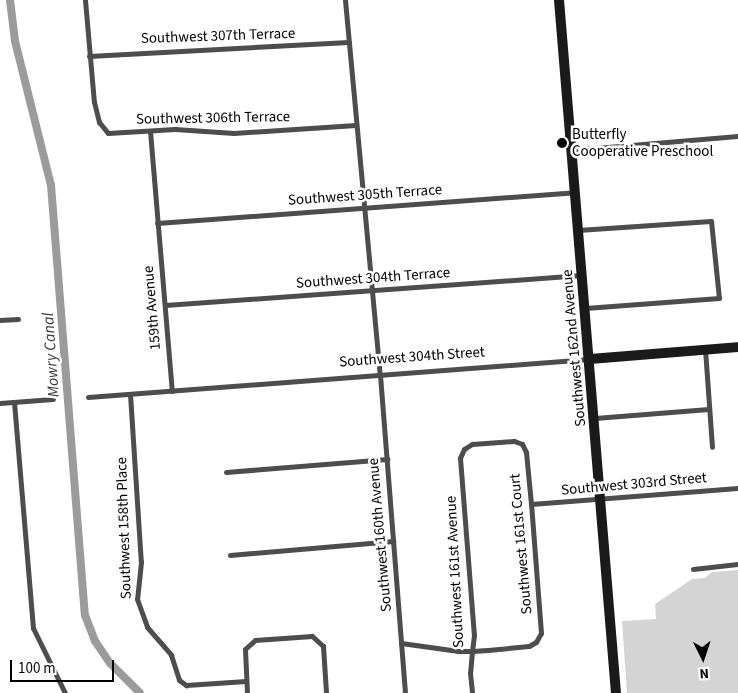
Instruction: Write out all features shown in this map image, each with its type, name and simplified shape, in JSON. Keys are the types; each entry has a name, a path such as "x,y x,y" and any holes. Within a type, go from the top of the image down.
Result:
{"street":[{"path":"85,0 88,56"},
{"path":"345,0 360,173 365,207"},
{"name":"Southwest 162nd Avenue","path":"559,0 602,500 616,693"},
{"name":"Southwest 307th Terrace","path":"88,56 349,42"},
{"name":"Southwest 306th Terrace","path":"88,56 94,102 103,129 115,133 190,129 234,133 356,125"},
{"name":"159th Avenue","path":"150,131 172,391"},
{"path":"572,150 738,136"},
{"name":"Southwest 305th Terrace","path":"157,223 576,192"},
{"name":"Southwest 160th Avenue","path":"365,207 405,693"},
{"path":"578,230 711,221 719,298 585,308"},
{"name":"Southwest 304th Terrace","path":"165,304 582,275"},
{"path":"0,320 18,319"},
{"name":"Southwest 304th Street","path":"88,397 738,347"},
{"path":"705,349 712,447"},
{"name":"Southwest 158th Place","path":"130,394 140,562 137,599 147,627 171,656 179,680 186,685 246,681"},
{"path":"0,403 53,399"},
{"path":"14,402 33,628 64,693"},
{"path":"595,418 709,409"},
{"name":"Southwest 161st Avenue","path":"472,693 472,651 460,458 464,450 472,444 514,441 522,444"},
{"name":"Southwest 161st Court","path":"472,651 528,646 536,642 541,633 532,504 526,452 522,444"},
{"path":"226,472 387,459"},
{"name":"Southwest 303rd Street","path":"532,504 738,488"},
{"path":"230,555 393,541"},
{"path":"693,568 738,564"},
{"path":"247,693 245,648 256,640 312,636 320,640 326,693"},
{"path":"401,643 472,651"}],"shaded area":[{"path":"738,570 738,693 627,693 622,621 656,619 655,604 692,579 705,578 712,572"}],"waterway":[{"name":"Mowry Canal","path":"10,0 15,41 51,185 85,615 95,641 110,663 140,693"}],"place":[{"name":"Butterfly Cooperative Preschool","path":"562,143"}]}
